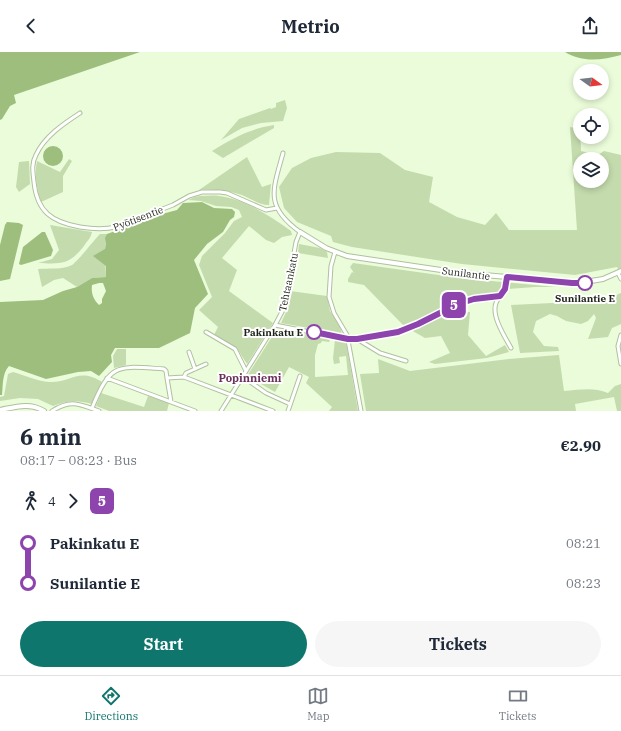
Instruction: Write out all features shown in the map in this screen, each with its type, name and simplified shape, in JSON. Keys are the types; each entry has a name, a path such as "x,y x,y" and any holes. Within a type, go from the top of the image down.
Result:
{"street":[{"name":"Pyötisentie","path":"80,114 61,127 45,141 36,155 33,164 34,186 39,203 47,214 62,223 92,229 116,228 173,205 196,193 210,192 220,192 236,196 266,210 277,208"},
{"path":"283,153 273,188 273,199 277,208 287,222 300,232"},
{"name":"Sunilantie","path":"300,232 335,252 351,257 461,273 579,283 595,281 620,272"},
{"name":"Tehtaankatu","path":"221,411 276,325 284,308 296,242 300,232"},
{"path":"335,252 331,266 329,297 334,313 346,332 348,339 361,411"},
{"path":"620,272 621,279"},
{"path":"507,277 505,289 497,302 495,310 502,333 511,348"},
{"path":"276,325 348,339 357,339 398,332 418,324 458,304 474,299 500,296"},
{"path":"206,332 235,349 246,371"},
{"path":"621,335 618,346 621,364"},
{"path":"357,339 380,353 406,361"},
{"path":"188,352 194,369"},
{"path":"184,377 186,373 206,364"},
{"path":"92,408 102,384 107,378 119,369 129,367 164,369 168,378 171,402"},
{"path":"288,411 300,376"},
{"path":"168,378 184,377 273,411"},
{"path":"243,377 266,393 290,404"},
{"path":"107,378 195,411"},
{"path":"52,411 66,404 81,405 99,411"},
{"path":"0,410 27,406 44,411"}],"shaded area":[{"path":"0,52 140,52 14,95 16,103 10,106 0,120"},
{"path":"565,52 621,52 621,55 593,60 579,58"},
{"path":"285,100 287,108 283,121 261,123 242,128 221,140 239,119 276,107 276,103"},
{"path":"274,125 274,128 223,158 212,151 242,135 257,129"},
{"path":"570,127 573,128 573,144 581,144 581,151 585,152 573,152 573,171"},
{"path":"53,146 60,149 63,156 60,163 53,166 46,163 43,156 46,149"},
{"path":"336,152 380,153 405,170 433,177 429,202 457,217 485,225 496,213 509,230 577,230 574,188 609,188 609,152 621,155 621,268 618,269 617,267 575,275 462,264 352,247 333,242 331,236 297,222 284,208 279,187 292,168 311,158"},
{"path":"247,157 262,187 271,184 269,205 259,203 242,195 231,192 199,190"},
{"path":"69,159 72,161 63,176 63,192 41,202 36,182 37,161 60,172"},
{"path":"29,161 30,184 19,192 16,187 19,162"},
{"path":"200,196 229,198 248,204 291,231 292,235 282,237 274,243 266,240 249,226 222,258 237,270 229,291 273,323 247,364 238,350 214,335 218,327 199,310 212,297 199,265 202,256 225,233 234,221 242,217 239,210 231,207 216,206 201,201 188,200"},
{"path":"202,202 214,208 232,209 235,212 234,217 230,220 223,232 207,244 194,260 208,294 195,308 190,333 159,348 115,348 111,355 112,362 99,376 91,371 78,372 46,379 9,366 5,372 2,395 0,395 0,302 43,300 63,291 77,287 92,278 106,277 106,266 93,256 105,249 105,238 107,234 177,210 183,203","holes":["103,283 106,291 102,299 102,303 99,305 93,296 92,285"]},
{"path":"7,222 19,223 23,225 10,279 0,281 0,245"},
{"path":"50,225 92,232 90,238 84,246 74,257 69,260 59,263 38,263 52,259 59,250"},
{"path":"42,232 45,232 53,250 51,256 21,265 19,264 23,247"},
{"path":"100,234 107,234 105,249 106,277 92,278 77,287 63,278 54,280 42,287 38,269 60,268 72,265"},
{"path":"299,244 320,248 327,252 328,258 298,253"},
{"path":"353,263 460,278 556,287 508,289 501,298 456,301 456,312 470,312 468,335 486,356 505,345 509,352 487,358 435,364 429,362 450,353 441,336 425,338 404,326 364,285 348,282 352,272 354,273 350,267"},
{"path":"290,291 327,296 330,311 340,327 342,334 281,323 287,310"},
{"path":"621,293 621,324 612,328 608,337 588,339 596,318 594,314 588,321 581,324 566,321 550,314 536,321 533,332 544,346 558,347 559,351 520,353 511,305 594,301 607,299"},
{"path":"277,329 330,339 329,342 322,341 318,344 315,355 315,377 348,375 346,356 339,357 340,363 334,364 333,358 335,340 346,342 358,411 329,411 332,407 306,383 309,377 289,367 275,392 247,376"},
{"path":"117,349 126,349 126,365 114,368 113,356"},
{"path":"559,355 564,391 592,389 608,393 615,386 621,384 621,411 617,411 614,397 575,404 576,411 366,411 360,374 379,373 378,359 410,371 509,359"},
{"path":"13,372 49,382 57,382 75,377 87,376 102,382 92,404 72,401 53,406 38,399 20,398 0,401 0,397 4,396 8,374"},
{"path":"101,393 144,407 148,396 169,403 167,411 109,411 96,406"}],"bus line":[{"name":"5","path":"314,332 348,339 357,339 398,332 418,324 458,304 474,299 500,296 505,289 507,277 585,283"}],"place":[{"name":"Sunilantie E","path":"585,283"},
{"name":"Pakinkatu E","path":"314,332"}],"district":[{"name":"Popinniemi","path":"250,378"}]}
